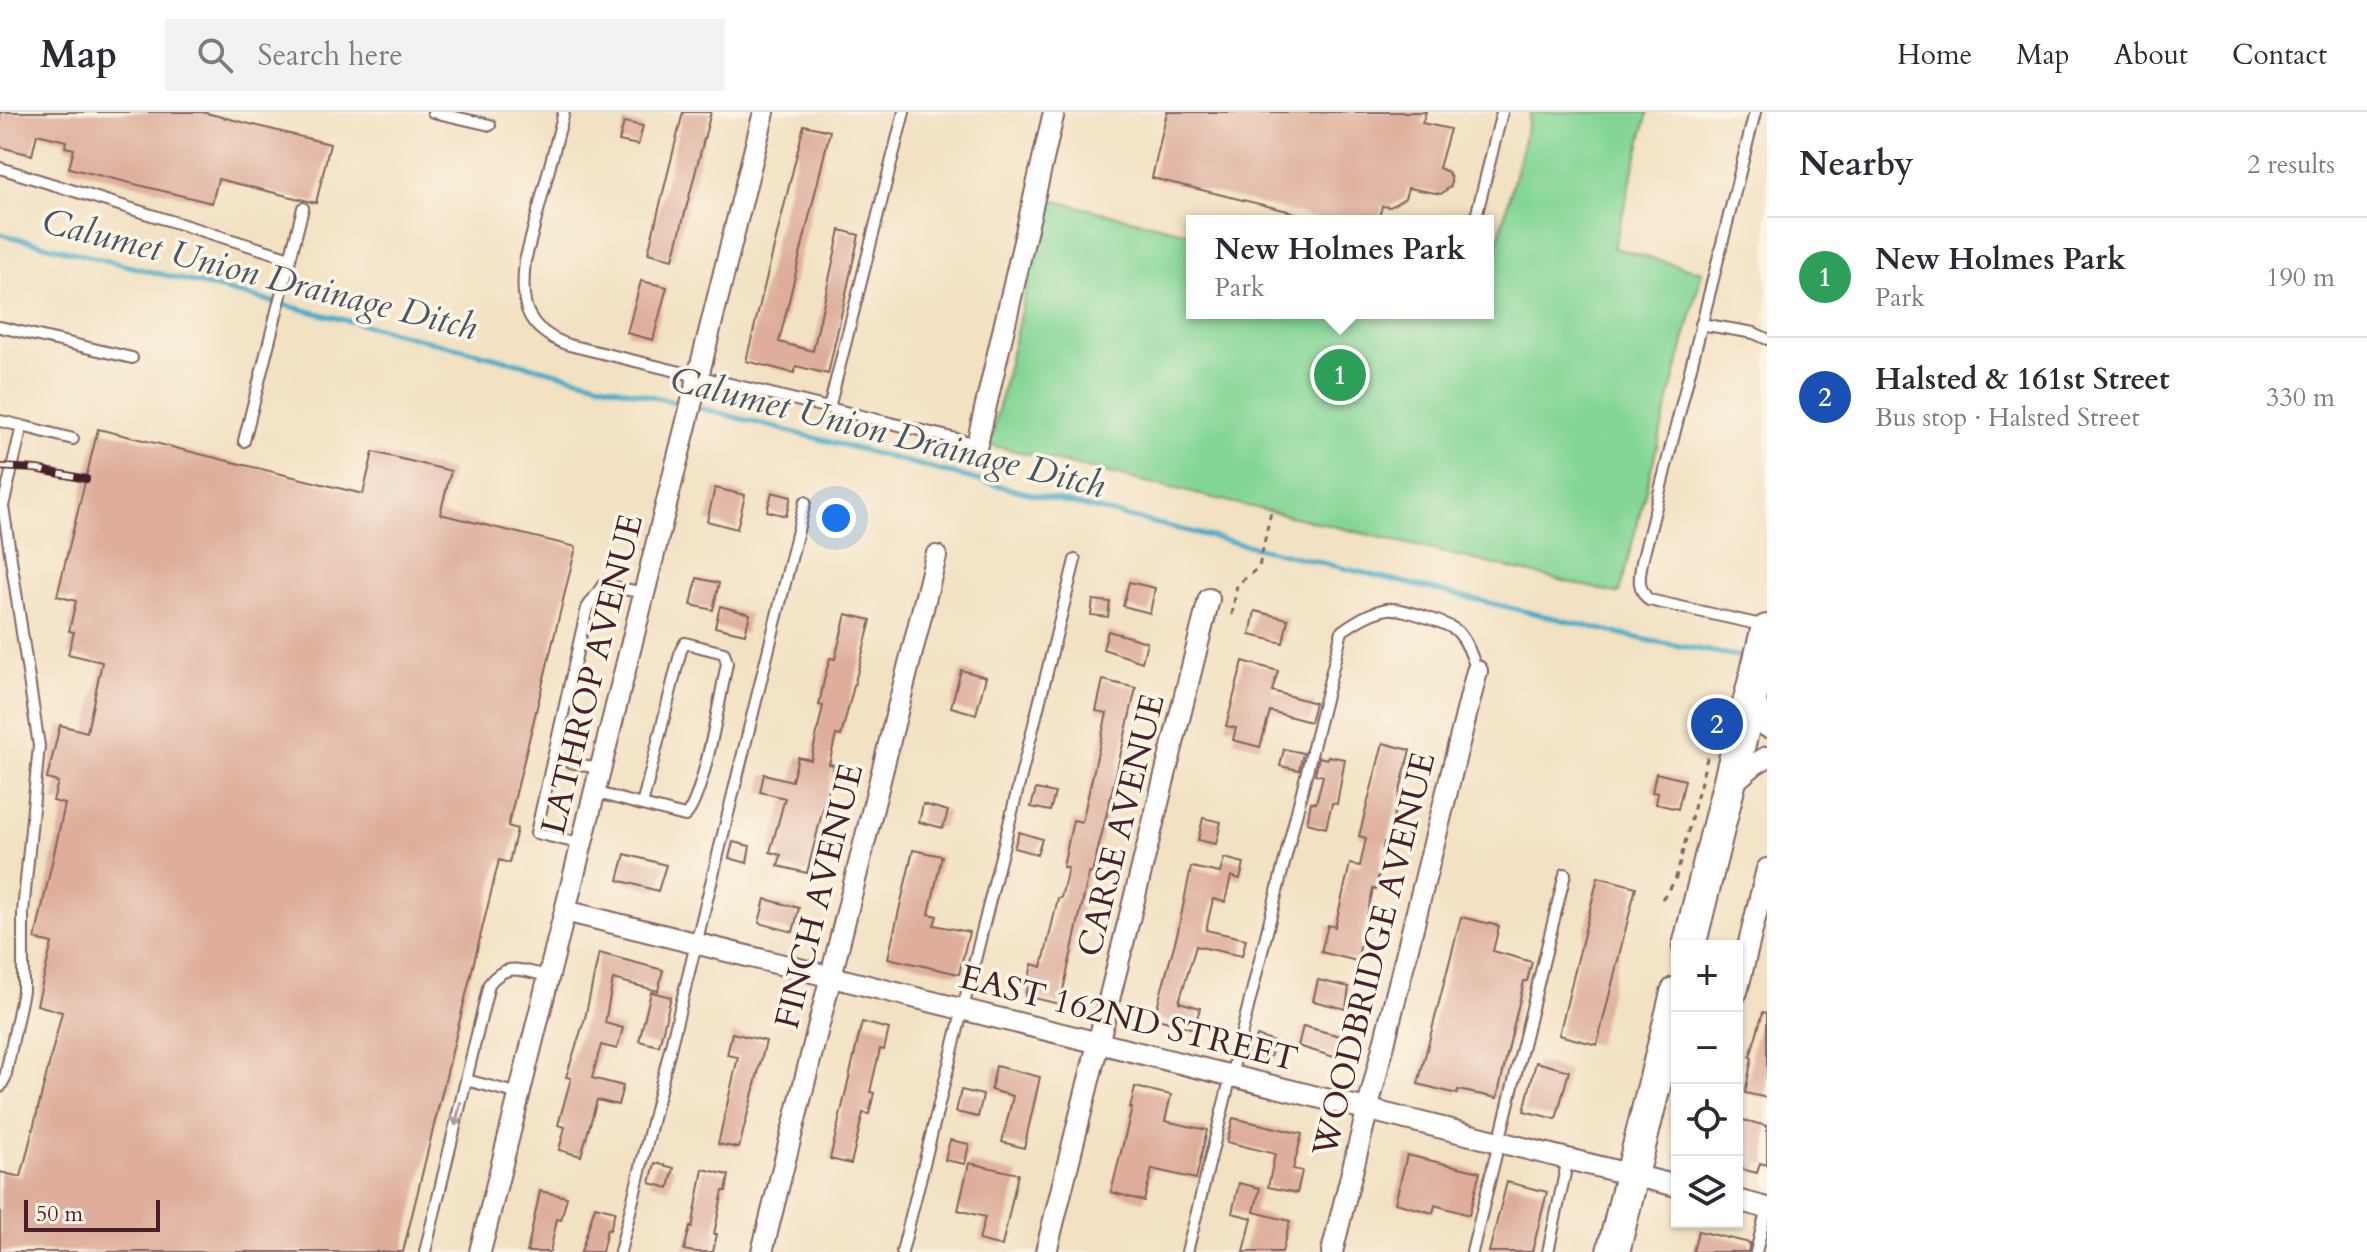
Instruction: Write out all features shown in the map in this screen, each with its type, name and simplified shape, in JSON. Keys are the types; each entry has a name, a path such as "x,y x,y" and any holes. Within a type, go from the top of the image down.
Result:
{"main road":[{"path":"1690,940 1767,629"},
{"path":"1613,1252 1672,1012"}],"street":[{"name":"LATHROP AVENUE","path":"480,1252 764,112"},
{"path":"977,444 1054,112"},
{"name":"FINCH AVENUE","path":"762,1252 936,556"},
{"name":"CARSE AVENUE","path":"1046,1252 1209,599"},
{"name":"WOODBRIDGE AVENUE","path":"1332,1252 1477,671"},
{"path":"1752,693 1767,727"},
{"path":"1729,786 1767,757"},
{"path":"1743,967 1767,869"},
{"name":"EAST 162ND STREET","path":"565,911 1671,1184"},
{"path":"1743,1202 1767,1208"}],"lane":[{"path":"433,112 490,125"},
{"path":"564,112 525,261 523,302 531,320 556,340 569,345 697,383 829,408 977,444"},
{"path":"829,408 904,112"},
{"path":"1476,215 1502,112"},
{"path":"1755,112 1642,562 1640,586 1649,600 1767,629"},
{"path":"0,168 290,258"},
{"path":"244,441 303,208"},
{"path":"1701,324 1754,333 1767,339"},
{"path":"0,327 132,358"},
{"path":"0,421 73,439"},
{"path":"0,1087 5,1078 23,991 23,912 39,746 2,506 22,426"},
{"path":"620,1252 805,502"},
{"path":"902,1252 1075,560"},
{"path":"582,844 536,833 587,608 603,585 645,593"},
{"path":"1187,1252 1342,631 1358,620 1389,608 1420,616 1456,629 1470,649 1477,671"},
{"path":"594,792 642,805 685,816 689,814 700,786 727,663 724,653 683,644 642,805"},
{"path":"553,758 600,769"},
{"path":"1472,1252 1565,874"},
{"path":"425,1252 489,984 498,972 511,968 548,976"},
{"path":"466,1080 519,1094"},
{"path":"1548,1252 1568,1159"},
{"path":"1756,1252 1767,1208"}],"path":[{"path":"1232,615 1237,585 1259,567 1272,507"},
{"path":"1662,899 1675,881 1719,712"}],"green space":[{"path":"1531,112 1648,112 1614,248 1702,272 1619,594 990,445 1047,199 1186,233 1186,319 1494,319 1494,257"}],"building":[{"path":"0,112 202,112 330,144 316,203 218,179 212,203 69,168 74,149 65,147 66,141 37,134 32,155 0,147"},
{"path":"683,112 711,112 673,259 648,253"},
{"path":"1167,112 1426,112 1422,123 1450,129 1439,168 1448,172 1451,186 1441,194 1408,188 1405,198 1390,207 1382,206 1380,215 1304,215 1152,178"},
{"path":"624,122 643,126 638,145 619,141"},
{"path":"804,125 830,131 779,342 813,351 840,230 859,235 828,374 796,366 794,373 746,361"},
{"path":"641,281 667,287 653,340 627,333"},
{"path":"98,429 363,494 373,452 451,471 440,514 576,547 508,826 517,829 509,863 499,860 403,1252 0,1252 0,1172 21,1177 62,1012 37,1005 52,943 35,939 65,804 53,801 58,782 47,779 60,725 87,732 102,662 68,654 74,632 69,631 76,601 57,596"},
{"path":"715,488 745,495 737,529 707,521"},
{"path":"772,492 791,497 786,516 767,511"},
{"path":"697,578 719,583 713,610 691,605"},
{"path":"1129,582 1155,588 1150,613 1123,606"},
{"path":"1093,600 1110,602 1108,617 1091,615"},
{"path":"720,606 750,614 745,634 715,627"},
{"path":"1255,611 1288,619 1283,643 1250,635"},
{"path":"846,614 871,620 841,736 836,735 829,764 834,765 807,873 778,866 781,855 770,852 785,798 760,792 764,774 792,781 798,757 811,760 823,706 819,705 824,680 830,658 835,659"},
{"path":"1108,631 1147,642 1142,662 1103,649"},
{"path":"1243,661 1278,671 1272,691 1315,703 1310,722 1270,711 1260,747 1233,740 1236,728 1226,726"},
{"path":"961,670 986,677 976,714 951,707"},
{"path":"1103,680 1136,688 1092,874 1089,873 1060,1004 1025,996 1032,964 1042,967 1058,898 1061,898 1068,868 1063,867 1073,820 1082,822 1107,713 1096,711"},
{"path":"1383,743 1410,750 1387,843 1384,842 1376,890 1373,889 1357,961 1321,952 1328,925 1335,927 1350,864 1360,866 1366,838 1359,836"},
{"path":"1284,749 1303,753 1299,770 1280,766"},
{"path":"1328,756 1345,759 1337,804 1332,803 1326,828 1307,823 1311,802 1316,803 1323,776 1315,774 1319,757 1327,759"},
{"path":"1656,773 1685,780 1678,809 1656,804 1658,793 1652,792"},
{"path":"1036,789 1055,793 1050,811 1031,807"},
{"path":"923,804 948,811 943,828 919,822"},
{"path":"1203,818 1221,822 1216,844 1198,840"},
{"path":"1019,832 1042,839 1037,854 1014,848"},
{"path":"733,842 750,846 747,863 729,858"},
{"path":"913,850 942,856 929,914 937,916 934,925 969,932 959,974 888,958"},
{"path":"625,854 666,865 658,891 618,880"},
{"path":"1224,858 1244,863 1240,879 1231,876 1225,902 1213,899 1206,930 1246,939 1242,956 1196,946 1179,1002 1200,1008 1194,1029 1154,1018 1178,931 1191,867 1220,873"},
{"path":"1598,877 1636,887 1597,1045 1559,1035"},
{"path":"765,899 799,908 793,932 759,923"},
{"path":"1461,917 1499,926 1493,951 1532,962 1527,981 1524,981 1497,1098 1458,1090 1457,1094 1418,1084"},
{"path":"599,953 663,970 658,991 613,979 605,1023 623,1028 617,1049 601,1045 592,1078 623,1086 618,1105 597,1100 581,1156 559,1150 565,1127 558,1125 571,1078 566,1077 585,1018"},
{"path":"1318,980 1349,987 1346,1009 1313,1001"},
{"path":"651,992 671,997 659,1046 639,1041"},
{"path":"1763,1012 1767,1013 1767,1098 1745,1093 1750,1057"},
{"path":"862,1022 889,1029 884,1050 880,1049 870,1092 874,1093 869,1114 863,1113 851,1164 830,1159"},
{"path":"1303,1026 1340,1036 1334,1057 1298,1046"},
{"path":"732,1033 766,1041 739,1148 718,1144 738,1057 727,1055"},
{"path":"1257,1036 1274,1042 1270,1058 1252,1053"},
{"path":"1536,1062 1569,1071 1556,1119 1524,1111"},
{"path":"996,1066 1040,1077 1024,1148 1002,1142 1013,1096 991,1090"},
{"path":"1135,1087 1171,1095 1165,1121 1207,1130 1196,1179 1152,1169 1144,1201 1111,1192"},
{"path":"961,1090 983,1095 978,1117 956,1112"},
{"path":"1233,1118 1302,1134 1293,1169 1302,1171 1297,1193 1268,1187 1275,1154 1227,1142"},
{"path":"1743,1120 1767,1126 1767,1165 1760,1163 1757,1173 1743,1170"},
{"path":"950,1140 969,1144 965,1164 945,1160"},
{"path":"1407,1155 1480,1172 1469,1215 1435,1205 1433,1213 1395,1203"},
{"path":"655,1163 674,1168 669,1188 650,1183"},
{"path":"969,1163 1018,1174 1002,1246 979,1240 985,1217 958,1210"},
{"path":"703,1169 729,1175 714,1234 717,1234 713,1252 684,1250 692,1228"},
{"path":"1507,1182 1547,1192 1532,1252 1489,1252"},
{"path":"1239,1183 1260,1188 1254,1212 1290,1221 1282,1252 1244,1252 1252,1218 1232,1213"},
{"path":"540,1191 567,1197 561,1220 557,1219 550,1252 527,1252"},
{"path":"595,1206 615,1211 610,1230 607,1229 602,1252 581,1252"},
{"path":"1698,1231 1750,1243 1748,1252 1693,1252"}],"waterway":[{"name":"Calumet Union Drainage Ditch","path":"0,234 686,405"},
{"name":"Calumet Union Drainage Ditch","path":"696,407 1015,490 1646,640 1748,658"}],"railway":[{"path":"0,467 36,469 86,479"}],"place":[{"name":"New Holmes Park","path":"1340,375"},
{"name":"Halsted & 161st Street","path":"1717,724"}]}
